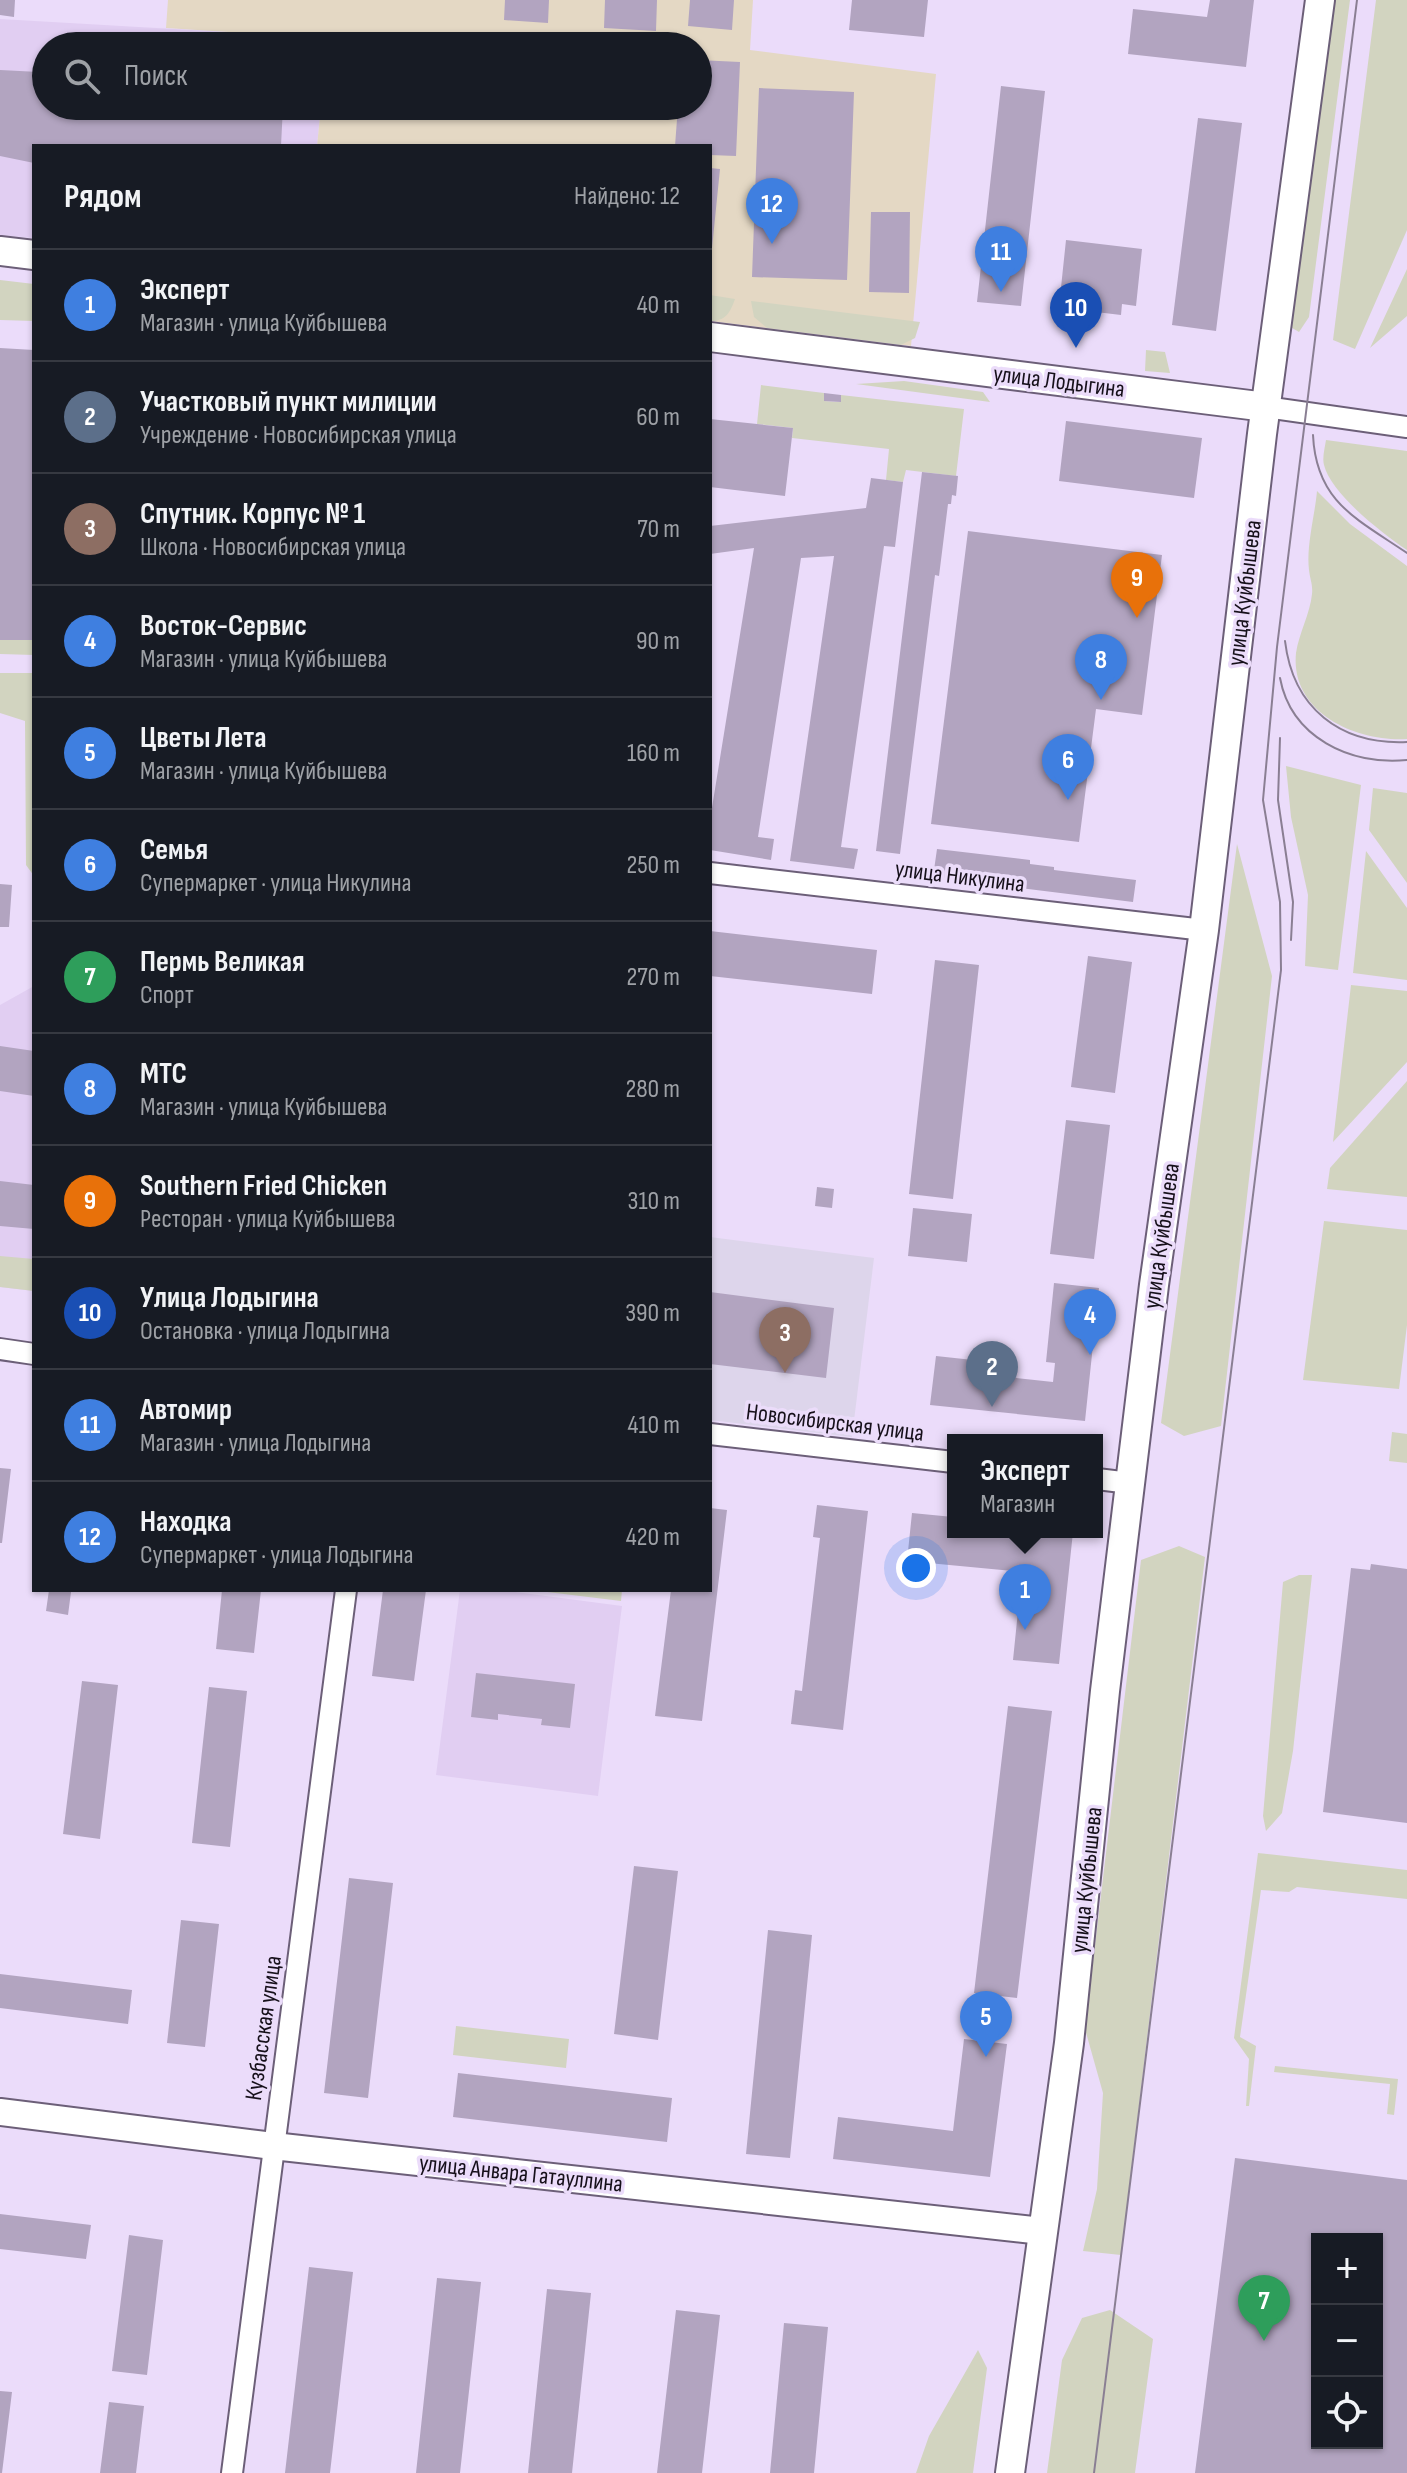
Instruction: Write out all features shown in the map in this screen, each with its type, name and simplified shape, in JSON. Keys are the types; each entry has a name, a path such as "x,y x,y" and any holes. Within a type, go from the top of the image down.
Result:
{"main road":[{"name":"улица Куйбышева","path":"1010,2473 1069,2043 1130,1483 1204,930 1266,407 1320,0"},
{"path":"0,251 32,255"},
{"name":"улица Лодыгина","path":"712,337 1266,407"}],"street":[{"name":"улица Лодыгина","path":"1266,407 1407,427"},
{"name":"улица Никулина","path":"712,873 1204,930"},
{"path":"0,1349 32,1354"},
{"name":"Новосибирская улица","path":"712,1434 947,1461"},
{"path":"1103,1480 1130,1483"},
{"name":"Кузбасская улица","path":"232,2473 346,1592"},
{"name":"улица Анвара Гатауллина","path":"0,2112 273,2146 1042,2231"}],"shaded area":[{"path":"168,0 753,0 750,50 936,74 911,346 712,321 712,144 317,144 320,120 712,120 712,32 230,32 166,28"},
{"path":"0,19 224,32 32,32 32,120 320,120 317,144 32,144 32,238 0,235"},
{"path":"32,987 32,1291 0,1287 0,1005"},
{"path":"712,1237 874,1258 852,1437 712,1420"},
{"path":"460,1592 516,1592 622,1606 598,1796 436,1775"}],"green space":[{"path":"1327,0 1350,0 1309,317 1299,332 1287,325"},
{"path":"1376,0 1407,0 1407,230 1355,349 1333,340"},
{"path":"1407,269 1407,316 1370,348"},
{"path":"0,280 32,284 32,321 0,320"},
{"path":"712,295 735,299 724,318 712,321"},
{"path":"751,301 920,322 915,338 901,345 767,328 754,317"},
{"path":"1146,350 1165,352 1170,373 1145,371"},
{"path":"904,381 983,392 990,402 856,384"},
{"path":"761,385 824,393 824,401 840,402 841,395 964,409 956,476 906,470 903,482 886,480 889,449 792,438 793,428 757,424"},
{"path":"1326,440 1407,451 1407,550 1372,524 1337,488 1324,465"},
{"path":"1317,491 1350,524 1407,566 1407,739 1368,735 1330,720 1304,692 1297,674 1296,653 1312,594 1309,551"},
{"path":"0,640 32,640 32,655 0,654"},
{"path":"0,673 32,673 32,873 26,865 25,721 0,713"},
{"path":"1286,766 1361,785 1338,970 1305,966 1308,895 1291,817"},
{"path":"1373,788 1407,793 1407,883 1369,830"},
{"path":"1237,844 1272,976 1221,1426 1184,1436 1161,1423"},
{"path":"1366,851 1407,908 1407,980 1353,973"},
{"path":"1351,985 1407,991 1407,1062 1333,1142"},
{"path":"1407,1081 1407,1197 1327,1189 1330,1168"},
{"path":"1324,1221 1407,1230 1407,1325 1399,1389 1303,1380"},
{"path":"0,1256 32,1259 32,1291 0,1287"},
{"path":"1392,1432 1407,1434 1407,1463 1389,1461"},
{"path":"1179,1546 1205,1557 1121,2255 1083,2251 1097,2189 1103,2093 1085,2029 1141,1560"},
{"path":"1299,1575 1312,1575 1293,1751 1282,1813 1266,1831 1263,1816 1283,1582"},
{"path":"547,1592 622,1592 621,1601"},
{"path":"1258,1853 1407,1870 1407,1899 1297,1887 1289,1892 1261,1890 1240,2037 1256,2046 1249,2106 1246,2106 1249,2059 1234,2038"},
{"path":"456,2026 569,2039 566,2068 453,2055"},
{"path":"1275,2066 1398,2079 1394,2115 1387,2114 1390,2084 1274,2072"},
{"path":"1110,2310 1153,2339 1135,2473 1047,2473 1062,2360 1082,2318"},
{"path":"978,2350 987,2368 973,2473 916,2473 929,2436"}],"building":[{"path":"0,0 15,0 14,17 0,15"},
{"path":"505,0 549,0 548,23 504,20"},
{"path":"605,0 657,0 656,31 604,28"},
{"path":"690,0 734,0 732,30 688,26"},
{"path":"852,0 928,0 924,37 849,30"},
{"path":"1210,0 1254,0 1246,67 1128,54 1133,9 1207,17"},
{"path":"712,61 740,62 736,156 712,155 712,144 675,144 677,120 712,120"},
{"path":"0,70 32,72 32,120 282,120 281,144 32,144 32,163 0,156"},
{"path":"1001,86 1045,91 1021,306 977,302"},
{"path":"759,88 854,92 847,280 752,277"},
{"path":"1198,118 1242,123 1216,331 1172,325"},
{"path":"712,168 720,169 712,248"},
{"path":"871,212 910,212 909,293 869,292"},
{"path":"1066,240 1142,249 1136,306 1122,304 1121,315 1071,309 1072,298 1060,297"},
{"path":"0,348 32,350 32,640 0,640"},
{"path":"824,393 841,395 841,402 824,401"},
{"path":"712,419 793,428 785,496 712,487"},
{"path":"1066,421 1202,438 1194,498 1059,481"},
{"path":"922,472 958,476 956,496 952,495 951,504 948,504 939,576 935,575 900,854 876,851"},
{"path":"871,478 903,482 895,547 884,546 841,847 858,849 854,869 790,861 834,556 801,558 758,837 774,839 771,860 712,850 712,808 754,548 712,554 712,526 866,508"},
{"path":"968,531 1162,555 1142,715 1096,709 1079,842 931,824"},
{"path":"937,849 1030,860 1030,864 1054,867 1054,870 1136,880 1133,902 933,877"},
{"path":"0,884 12,885 9,927 0,927"},
{"path":"712,931 877,950 872,994 712,976"},
{"path":"1088,956 1132,962 1115,1093 1071,1087"},
{"path":"935,960 979,965 953,1199 909,1194"},
{"path":"0,1046 32,1051 32,1096 0,1091"},
{"path":"1066,1120 1110,1125 1094,1259 1050,1254"},
{"path":"0,1181 32,1185 32,1229 0,1226"},
{"path":"817,1187 834,1189 832,1208 815,1206"},
{"path":"913,1208 972,1214 967,1262 908,1256"},
{"path":"1054,1283 1099,1288 1085,1421 930,1405 936,1356 973,1360 972,1373 1053,1382 1055,1363 1046,1362"},
{"path":"712,1292 834,1308 826,1378 712,1364"},
{"path":"0,1468 11,1469 2,1543 0,1543"},
{"path":"817,1505 868,1511 843,1730 791,1724 795,1690 802,1691 820,1538 813,1537"},
{"path":"712,1508 727,1510 702,1721 655,1716 671,1592 712,1592"},
{"path":"912,1513 947,1516 947,1538 1072,1538 1059,1664 1013,1660 1022,1572 907,1561"},
{"path":"1371,1564 1407,1569 1407,1823 1323,1812 1351,1568 1370,1570"},
{"path":"49,1592 71,1592 68,1615 46,1611"},
{"path":"222,1592 261,1592 254,1653 216,1649"},
{"path":"383,1592 426,1592 414,1681 372,1676"},
{"path":"476,1673 575,1684 570,1728 541,1725 542,1719 498,1714 498,1720 471,1717"},
{"path":"82,1681 118,1685 100,1839 63,1834"},
{"path":"209,1687 247,1691 230,1847 192,1843"},
{"path":"1008,1706 1052,1711 1017,1998 974,1993"},
{"path":"634,1866 678,1871 658,2040 614,2034"},
{"path":"349,1878 393,1883 368,2098 324,2093"},
{"path":"181,1920 219,1924 205,2047 167,2043"},
{"path":"768,1930 812,1935 790,2158 746,2154"},
{"path":"0,1974 132,1990 128,2024 0,2008"},
{"path":"964,2039 1007,2044 990,2177 833,2159 838,2117 953,2131"},
{"path":"458,2073 672,2098 667,2142 453,2117"},
{"path":"1235,2158 1407,2180 1407,2473 1195,2473"},
{"path":"0,2214 91,2225 86,2259 0,2249"},
{"path":"129,2235 163,2240 147,2375 112,2371"},
{"path":"309,2267 353,2272 330,2473 285,2473"},
{"path":"437,2278 481,2282 460,2473 416,2473"},
{"path":"547,2289 591,2293 572,2473 528,2473"},
{"path":"676,2310 720,2315 702,2473 657,2473"},
{"path":"784,2323 828,2327 814,2473 770,2473"},
{"path":"0,2391 12,2392 2,2473 0,2473"},
{"path":"109,2402 144,2406 136,2473 100,2473"}],"tram line":[{"path":"1094,2473 1281,970 1280,902 1263,800 1277,647 1357,0"},
{"path":"1313,435 1316,458 1331,493 1356,518 1407,553"},
{"path":"1285,641 1298,685 1309,703 1324,718 1361,737 1407,742"},
{"path":"1280,678 1286,699 1296,717 1326,743 1365,758 1407,760"},
{"path":"1280,738 1278,800 1293,902 1291,940"}],"place":[{"name":"Находка","path":"772,244"},
{"name":"Автомир","path":"1001,292"},
{"name":"Улица Лодыгина","path":"1076,348"},
{"name":"Southern Fried Chicken","path":"1137,618"},
{"name":"МТС","path":"1101,700"},
{"name":"Семья","path":"1068,800"},
{"name":"Восток-Сервис","path":"1090,1355"},
{"name":"Спутник. Корпус № 1","path":"785,1373"},
{"name":"Участковый пункт милиции","path":"992,1407"},
{"name":"Эксперт","path":"1025,1630"},
{"name":"Цветы Лета","path":"986,2057"},
{"name":"Пермь Великая","path":"1264,2341"}]}
